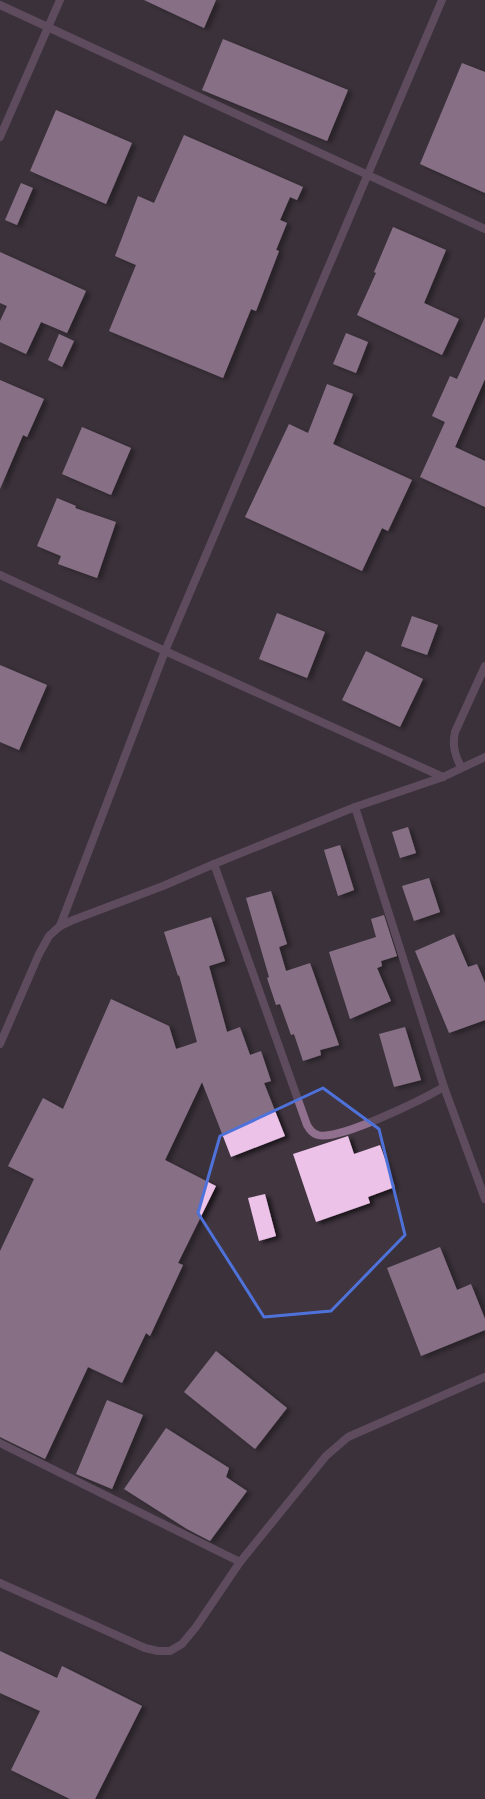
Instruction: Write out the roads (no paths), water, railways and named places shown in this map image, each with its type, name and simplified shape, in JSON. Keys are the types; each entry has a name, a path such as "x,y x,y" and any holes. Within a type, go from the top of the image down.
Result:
{"lane":[{"path":"0,138 60,0"},
{"path":"60,926 164,651 442,0"},
{"path":"0,5 485,229"},
{"path":"0,575 164,651 443,776"},
{"path":"460,768 454,752 453,742 455,732 485,666"},
{"path":"0,1044 39,954 49,936 60,926 163,886 355,807 443,776 485,757"},
{"path":"355,807 444,1087 485,1199"},
{"path":"214,864 306,1125 311,1132 319,1135 327,1135 362,1125 417,1102 444,1087"},
{"path":"0,1583 146,1648 158,1651 170,1651 182,1644 196,1627 240,1562 326,1456 348,1437 485,1377"},
{"path":"0,1443 240,1562"}]}
